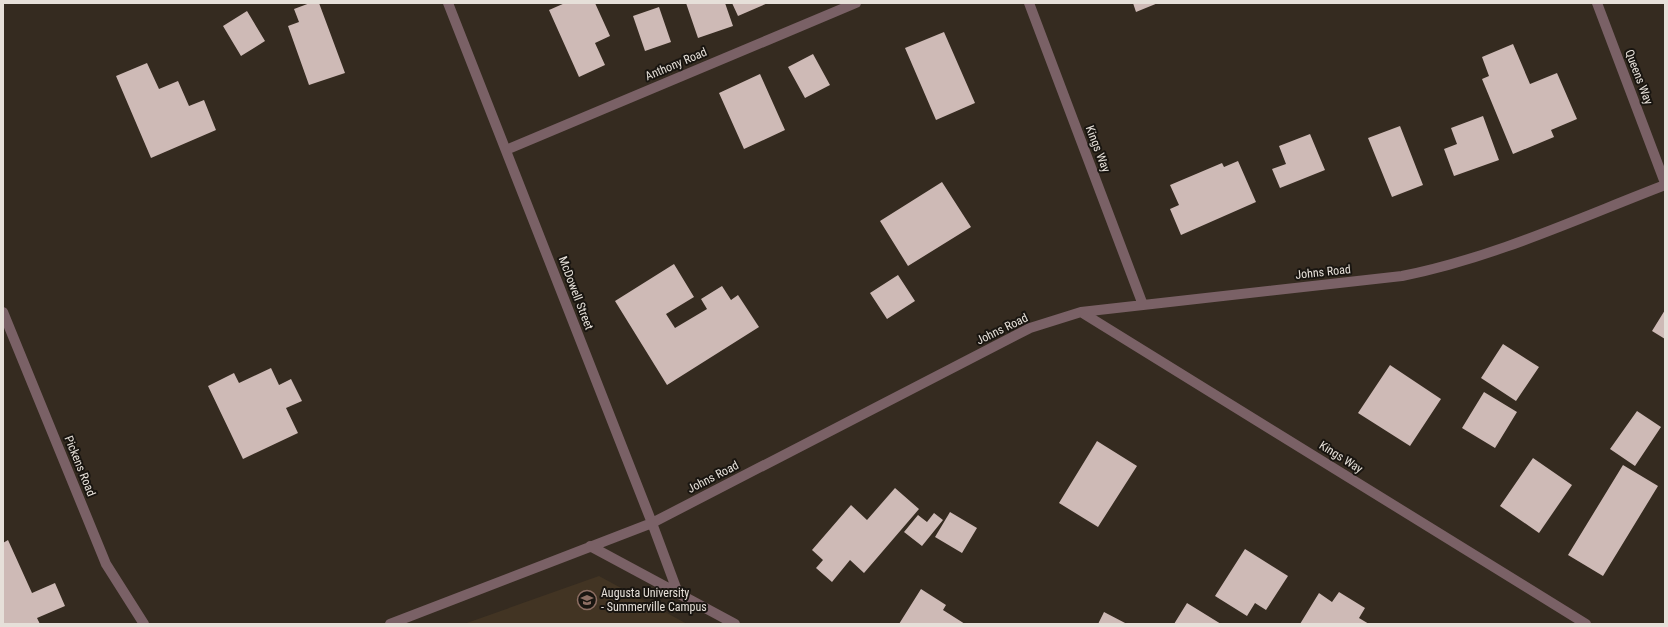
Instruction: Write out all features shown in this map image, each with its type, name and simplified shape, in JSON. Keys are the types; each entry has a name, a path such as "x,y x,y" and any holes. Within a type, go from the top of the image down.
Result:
{"street":[{"name":"McDowell Street","path":"448,3 652,523 678,594"},
{"name":"Anthony Road","path":"506,150 856,3"},
{"name":"Kings Way","path":"1029,3 1143,305"},
{"name":"Queens Way","path":"1597,3 1665,184"},
{"name":"Johns Road","path":"390,624 652,523 1030,328 1082,312 1402,276 1440,268 1490,252 1665,184"},
{"name":"Pickens Road","path":"3,312 106,564 144,624"},
{"name":"Kings Way","path":"1082,312 1586,624"},
{"path":"590,546 735,624"}],"shaded area":[{"name":"Augusta University - Summerville Campus","path":"599,576 687,624 464,624"}],"building":[{"path":"310,3 319,3 345,73 309,85 288,26 299,22 294,9"},
{"path":"565,3 595,3 610,36 595,43 605,65 579,77 549,10"},
{"path":"686,3 725,3 733,26 698,38"},
{"path":"732,3 768,3 738,16"},
{"path":"1133,3 1158,3 1136,12"},
{"path":"659,7 671,42 645,51 633,16"},
{"path":"247,11 265,41 241,56 223,26"},
{"path":"944,32 975,103 936,120 905,48"},
{"path":"1513,44 1530,84 1557,73 1577,119 1551,130 1554,137 1513,154 1482,79 1489,76 1482,57"},
{"path":"813,54 830,85 805,98 788,67"},
{"path":"147,63 159,89 178,81 189,106 204,100 216,130 151,158 116,76"},
{"path":"760,74 785,130 744,149 719,93"},
{"path":"1483,116 1499,160 1454,176 1444,149 1457,144 1451,128"},
{"path":"1400,126 1423,185 1392,197 1368,138"},
{"path":"1310,134 1325,170 1280,188 1272,169 1286,164 1279,146"},
{"path":"1238,161 1256,202 1181,235 1170,209 1179,205 1170,185 1222,163 1224,167"},
{"path":"942,182 971,227 908,266 880,221"},
{"path":"674,264 694,297 666,314 675,328 707,309 701,299 722,286 731,300 738,295 759,327 667,385 615,301"},
{"path":"898,275 915,301 887,319 870,293"},
{"path":"1665,310 1665,339 1652,331"},
{"path":"1503,344 1539,367 1516,401 1481,378"},
{"path":"1390,365 1441,399 1410,446 1358,413"},
{"path":"271,368 279,385 291,379 302,401 286,408 298,433 243,459 208,386 234,373 239,383"},
{"path":"1484,392 1517,412 1495,448 1462,428"},
{"path":"1637,411 1661,427 1635,466 1610,449"},
{"path":"1097,441 1137,466 1098,527 1059,503"},
{"path":"1533,458 1572,485 1539,533 1500,506"},
{"path":"1623,465 1658,486 1603,576 1568,555"},
{"path":"895,488 919,509 864,573 850,560 832,582 816,568 823,560 812,550 851,505 867,520"},
{"path":"950,512 977,528 962,553 935,537"},
{"path":"934,513 943,520 922,546 904,532 918,515 927,522"},
{"path":"8,540 32,593 55,583 65,606 37,618 40,624 3,624 3,543"},
{"path":"1245,549 1288,576 1266,610 1255,603 1247,616 1215,596"},
{"path":"921,589 946,605 943,610 965,624 899,624"},
{"path":"1339,592 1365,608 1359,618 1369,624 1300,624 1319,593 1332,602"},
{"path":"1187,603 1221,624 1174,624"},
{"path":"1104,612 1127,624 1098,624"}],"place":[{"name":"Augusta University - Summerville Campus","path":"587,600"}]}
